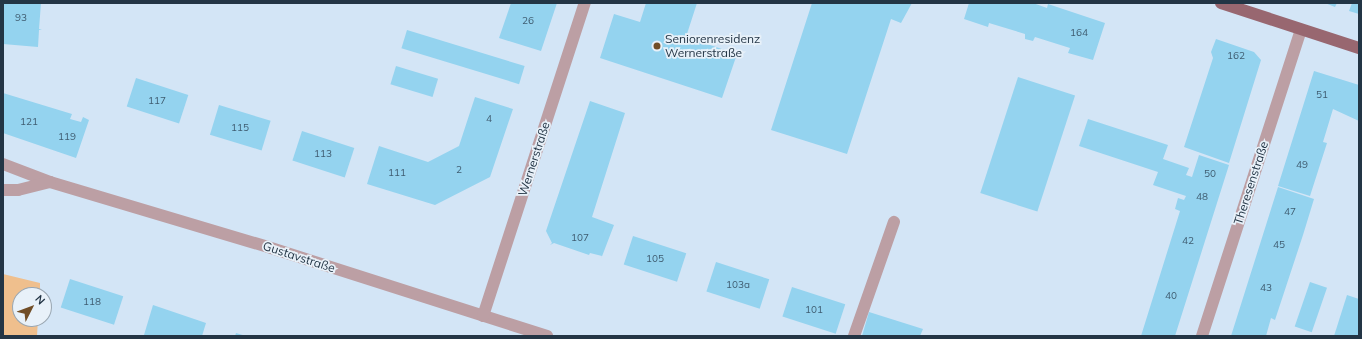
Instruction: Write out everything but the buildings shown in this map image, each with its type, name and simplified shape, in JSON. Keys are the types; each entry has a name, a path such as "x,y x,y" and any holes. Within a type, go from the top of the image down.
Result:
{"main road":[{"path":"1221,3 1359,48"}],"street":[{"name":"Wernerstraße","path":"484,316 585,3"},
{"name":"Theresenstraße","path":"1202,336 1301,30"},
{"name":"Gustavstraße","path":"3,164 50,182 156,212 547,336"},
{"name":"Gustavstraße","path":"3,190 18,190 50,182"},
{"path":"854,336 894,222"}],"shaded area":[{"path":"3,274 40,283 40,287 12,287 12,327 38,327 37,336 3,336"}],"place":[{"name":"Seniorenresidenz Wernerstraße","path":"657,46"}]}
